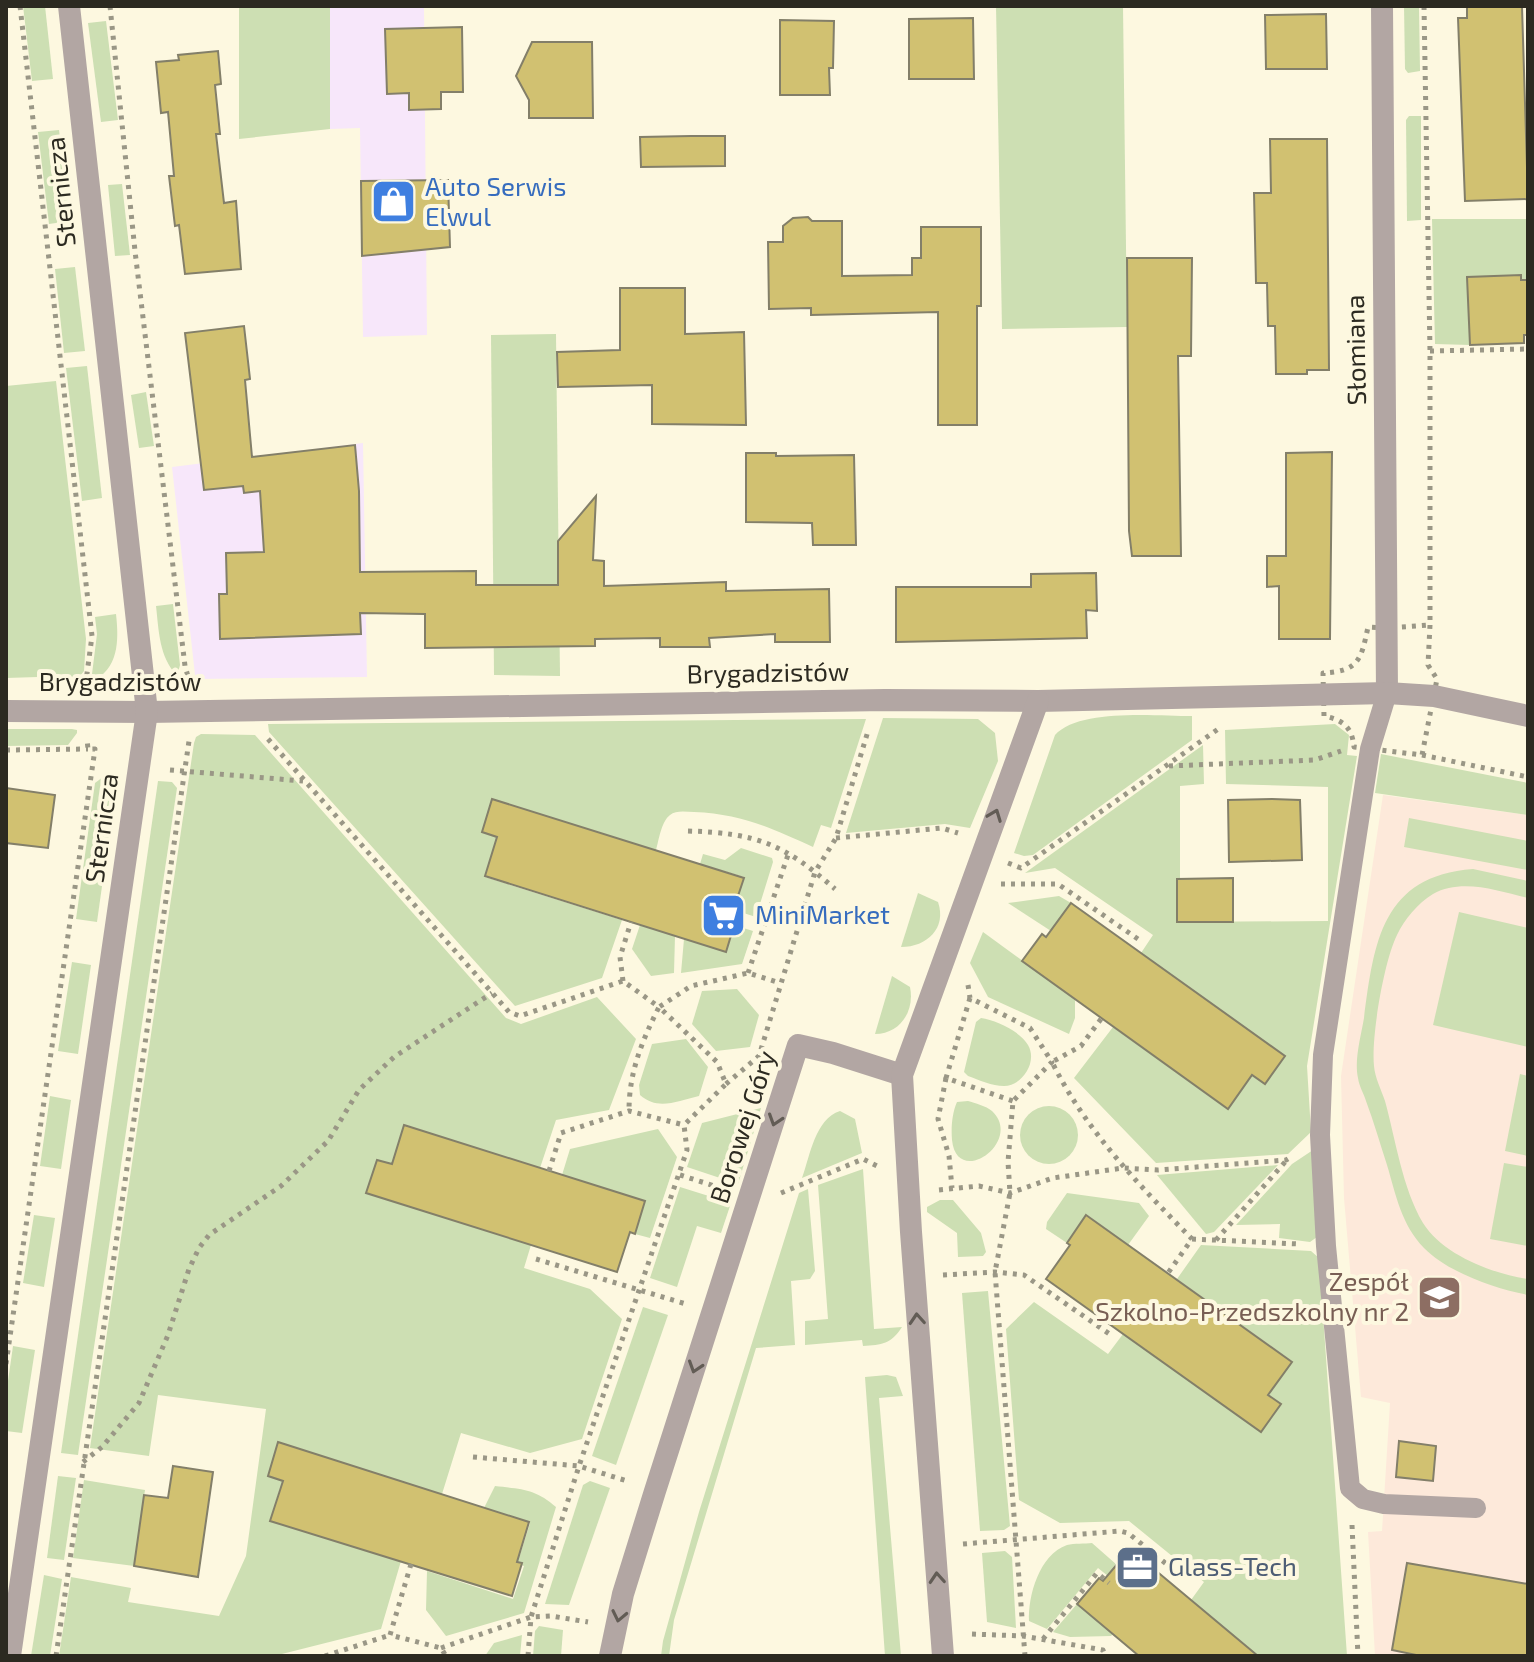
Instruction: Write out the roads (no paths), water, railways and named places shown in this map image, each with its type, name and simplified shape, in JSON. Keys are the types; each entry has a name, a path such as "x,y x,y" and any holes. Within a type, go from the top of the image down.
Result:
{"street":[{"name":"Sternicza","path":"10,1656 147,712 69,6"},
{"name":"Słomiana","path":"1382,6 1387,693"},
{"name":"Brygadzistów","path":"6,711 147,712 878,700 1038,701 1387,693 1434,696 1528,716"},
{"path":"942,1646 902,1075 1038,701"},
{"name":"Borowej Góry","path":"610,1656 623,1594 798,1045 902,1075"}],"lane":[{"path":"1387,693 1370,749 1323,1055 1320,1135 1326,1246 1350,1488 1363,1499 1384,1504 1476,1508"}],"place":[{"name":"Auto Serwis Elwul","path":"394,202"},
{"name":"MiniMarket","path":"724,915"},
{"name":"Zespół Szkolno-Przedszkolny nr 2","path":"1440,1297"},
{"name":"Glass-Tech","path":"1137,1567"}]}
